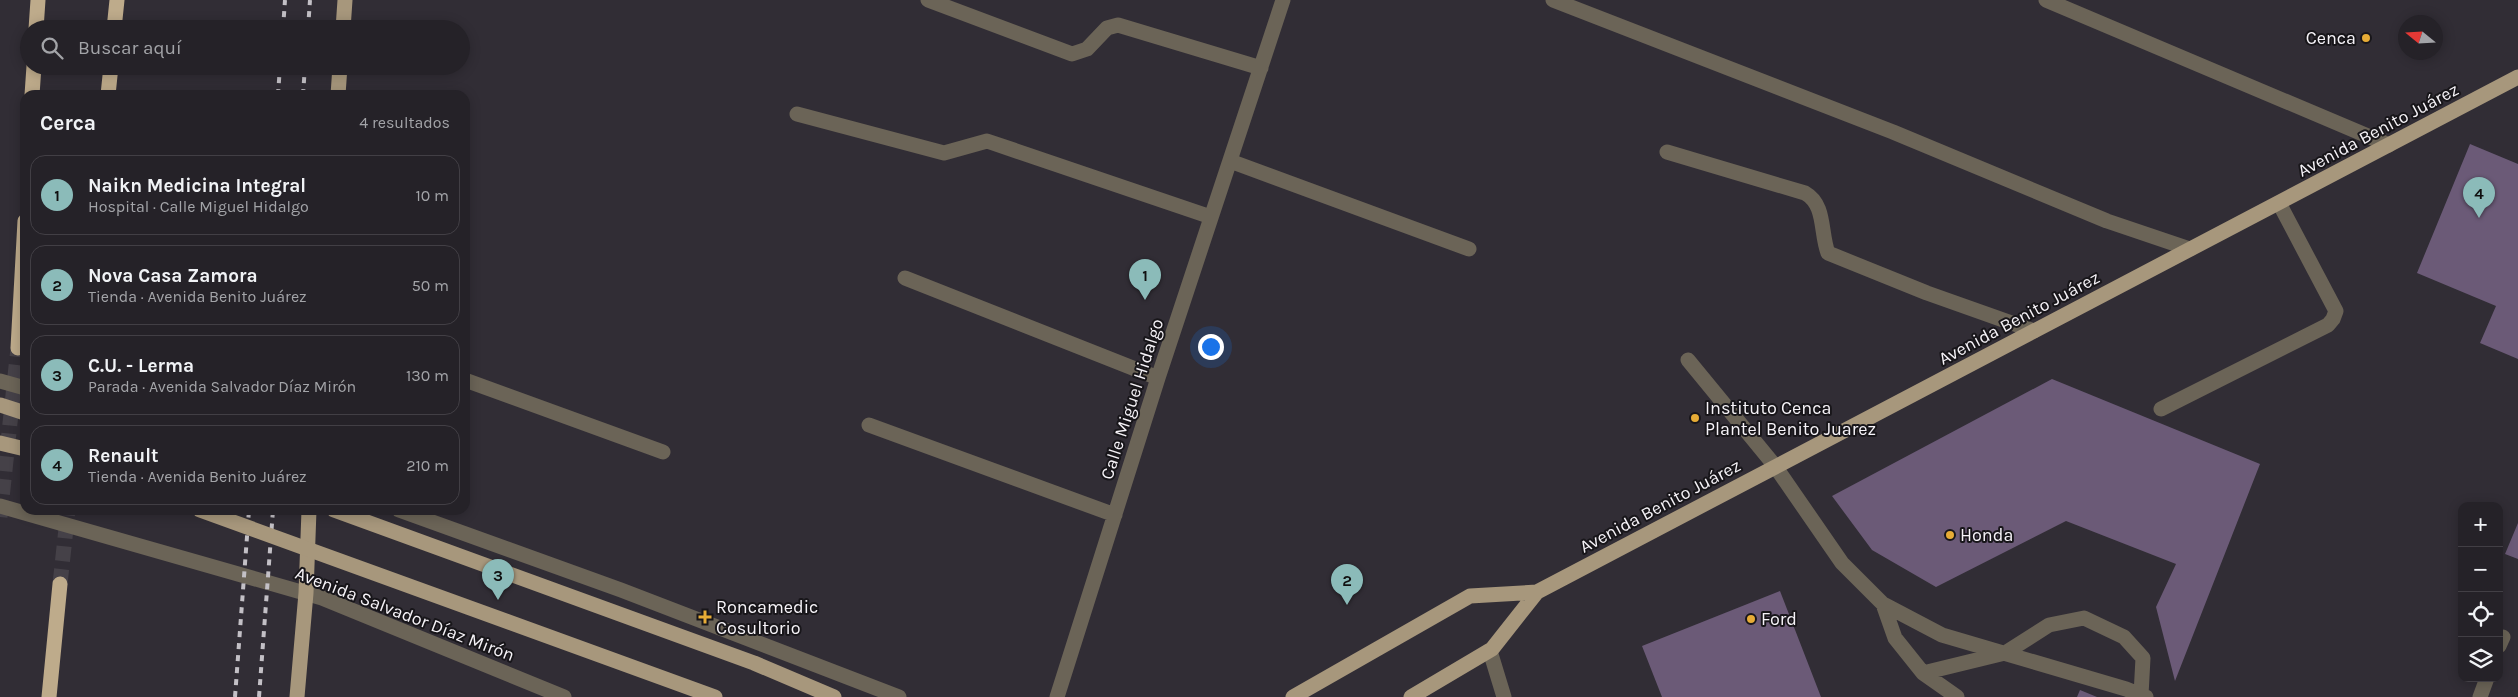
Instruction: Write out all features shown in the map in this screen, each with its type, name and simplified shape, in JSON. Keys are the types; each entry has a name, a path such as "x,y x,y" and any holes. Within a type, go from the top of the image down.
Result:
{"highway":[{"path":"37,20 38,0"},
{"path":"115,20 117,0"},
{"path":"32,90 33,75"},
{"path":"109,90 110,75"},
{"path":"18,348 20,312"},
{"path":"49,697 60,584"}],"main road":[{"path":"344,20 345,0"},
{"path":"338,90 339,75"},
{"name":"Avenida Benito Juárez","path":"1410,697 1490,651 1537,592 2518,77"},
{"path":"0,405 20,411"},
{"path":"0,443 20,448"},
{"name":"Avenida Salvador Díaz Mirón","path":"214,515 715,697"},
{"path":"297,697 306,593 309,515"},
{"path":"348,515 745,660 834,697"},
{"name":"Avenida Benito Juárez","path":"1293,697 1470,596 1537,592"}],"street":[{"path":"928,0 1072,54 1087,49 1107,28 1118,25 1261,68"},
{"name":"Calle Miguel Hidalgo","path":"1057,697 1158,378 1284,0"},
{"path":"1553,0 1893,132 2107,221 2190,249"},
{"path":"2046,0 2389,145"},
{"path":"797,114 944,153 987,141 1211,217"},
{"path":"1667,152 1805,193 1814,198 1820,208 1824,241 1828,253 1927,293 2034,331"},
{"path":"1230,160 1469,250"},
{"path":"2161,409 2328,325 2333,319 2336,311 2280,203"},
{"path":"905,278 1158,378"},
{"path":"1688,360 1775,466 1842,563 1882,604 1942,635 2005,653 2144,696 2144,658 2124,637 2084,618 2049,625 2005,653 1923,673"},
{"path":"0,381 20,387"},
{"path":"470,382 663,452"},
{"path":"869,425 1115,515"},
{"name":"Avenida Salvador Díaz Mirón","path":"0,506 20,512"},
{"name":"Avenida Salvador Díaz Mirón","path":"32,515 322,598 564,697"},
{"path":"413,515 621,590 899,697"},
{"path":"1882,604 1895,638 1923,673 1957,697"},
{"path":"1490,651 1504,697"},
{"path":"2480,697 2486,682"}],"building":[{"path":"2470,144 2518,164 2518,359 2480,343 2496,306 2417,273"},
{"name":"Honda","path":"2052,379 2260,464 2175,681 2156,607 2176,564 2066,521 1936,587 1872,550 1832,496"},
{"path":"2518,523 2518,559 2505,554"},
{"name":"Ford","path":"1780,591 1821,697 1662,697 1642,646"},
{"path":"2080,690 2097,697 2077,697"}],"tunnel":[{"path":"0,517 18,348"},
{"path":"60,584 67,515"}],"railway":[{"path":"284,20 285,0"},
{"path":"309,20 310,0"},
{"path":"278,90 279,75"},
{"path":"303,90 304,75"},
{"path":"235,697 249,515"},
{"path":"259,697 273,515"}],"place":[{"name":"Cenca","path":"2366,38"},
{"name":"Renault","path":"2479,218"},
{"name":"Naikn Medicina Integral","path":"1145,300"},
{"name":"Instituto Cenca Plantel Benito Juarez","path":"1695,418"},
{"name":"Honda","path":"1950,535"},
{"name":"C.U. - Lerma","path":"498,600"},
{"name":"Nova Casa Zamora","path":"1347,605"},
{"name":"Roncamedic Cosultorio","path":"705,617"},
{"name":"Ford","path":"1751,619"}]}
